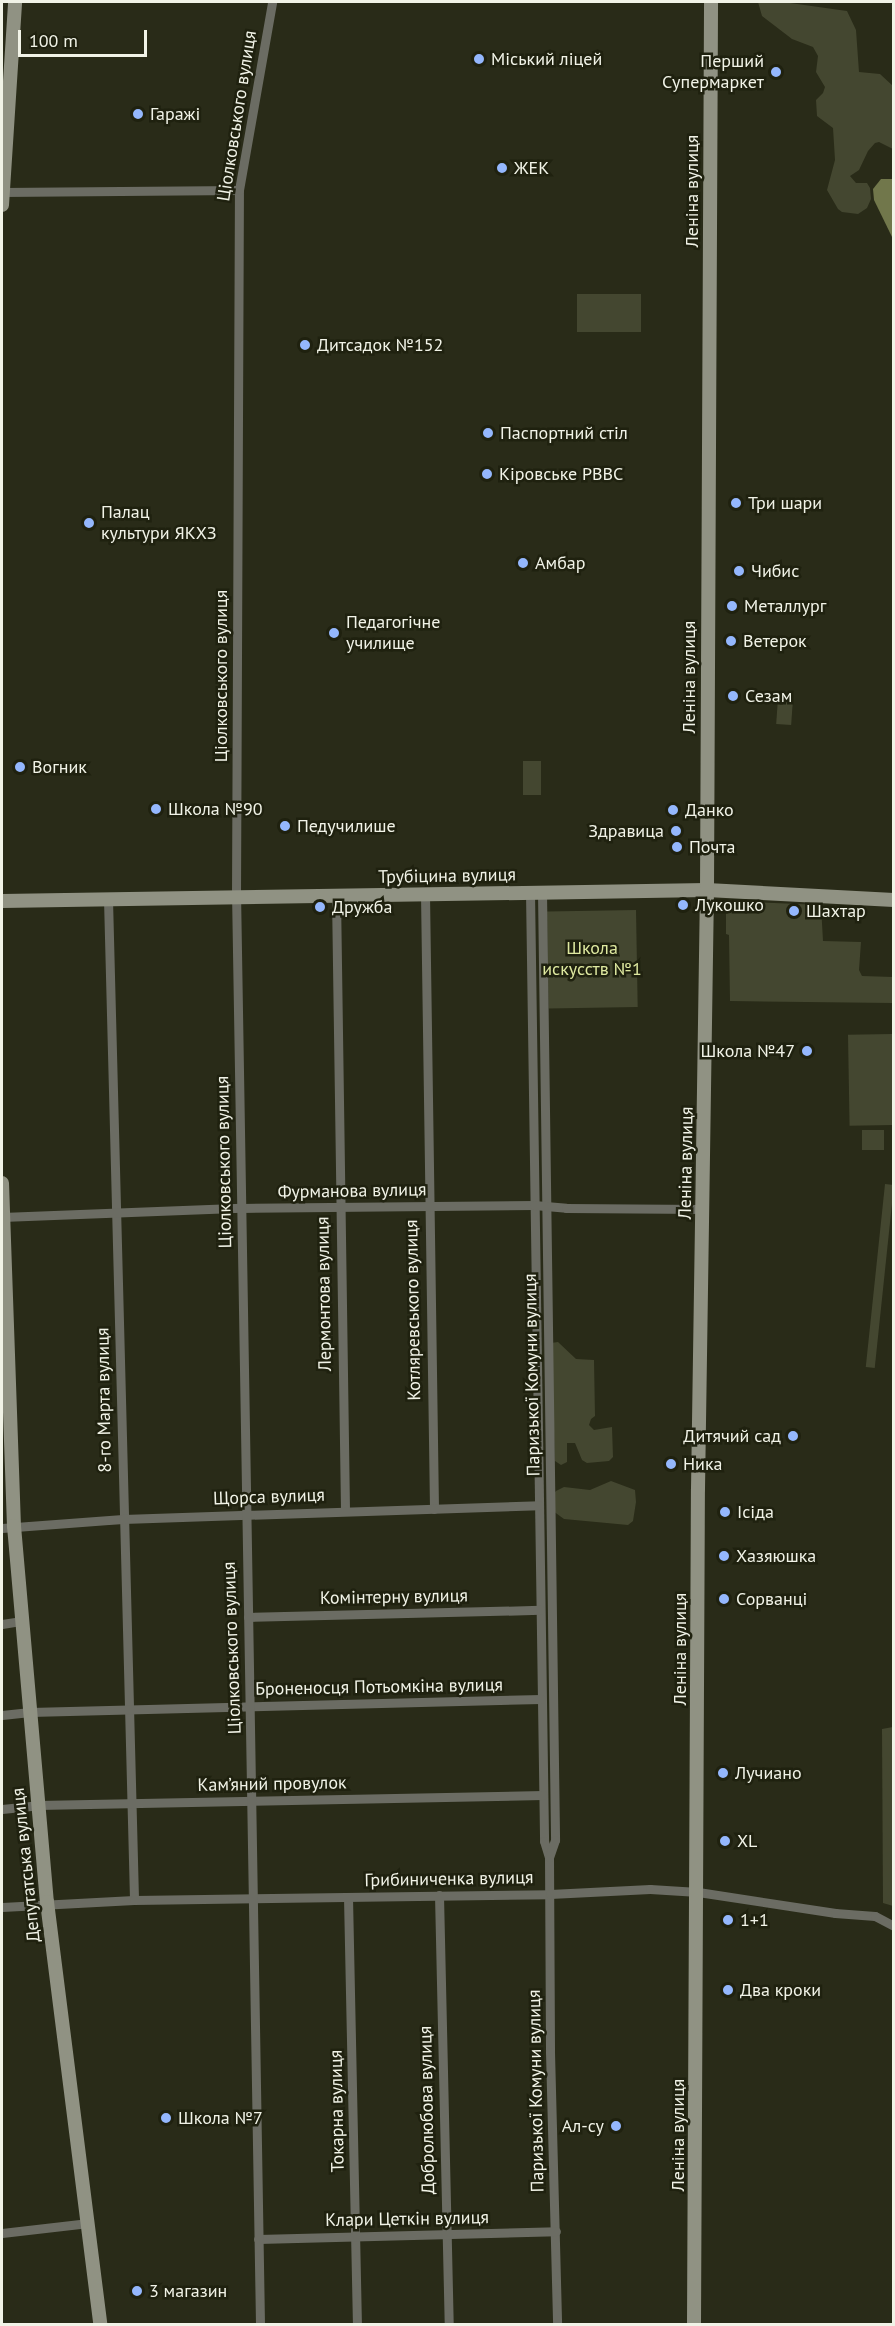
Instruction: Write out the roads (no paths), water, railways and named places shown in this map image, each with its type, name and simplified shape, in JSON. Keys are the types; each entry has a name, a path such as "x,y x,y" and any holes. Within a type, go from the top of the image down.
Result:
{"main road":[{"path":"2,205 15,2"},
{"name":"Леніна вулиця","path":"694,2325 698,1892 698,1489 707,890 711,2"},
{"name":"Трубіцина вулиця","path":"2,901 707,890 894,900"},
{"name":"Депутатська вулиця","path":"2,1183 8,1527 22,1621 47,1902 100,2325"}],"street":[{"name":"Ціолковського вулиця","path":"260,2325 253,1801 244,1514 236,897 239,190 272,2"},
{"path":"2,192 239,190"},
{"name":"Паризької Комуни вулиця","path":"536,892 534,1204 543,1841 549,1857"},
{"name":"Паризької Комуни вулиця","path":"536,892 546,1206 555,1840 549,1857 550,2052 557,2325"},
{"name":"Котляревського вулиця","path":"424,894 434,1509"},
{"name":"Лермонтова вулиця","path":"336,896 345,1511"},
{"name":"8-го Марта вулиця","path":"108,899 134,1900"},
{"name":"Фурманова вулиця","path":"2,1217 241,1208 534,1204 703,1209"},
{"name":"Щорса вулиця","path":"8,1527 123,1519 539,1505"},
{"name":"Комінтерну вулиця","path":"248,1617 540,1610"},
{"path":"2,1624 22,1621"},
{"name":"Броненосця Потьомкіна вулиця","path":"2,1715 129,1709 542,1699"},
{"name":"Кам’яний провулок","path":"2,1809 38,1805 543,1795"},
{"name":"Грибиниченка вулиця","path":"2,1907 47,1902 549,1894 650,1889 698,1892 835,1913 875,1916 894,1926"},
{"name":"Добролюбова вулиця","path":"439,1895 449,2325"},
{"name":"Токарна вулиця","path":"348,1897 357,2325"},
{"path":"2,2233 88,2223"},
{"name":"Клари Цеткін вулиця","path":"258,2239 556,2231"}],"place":[{"name":"Міський ліцей","path":"479,59"},
{"name":"Перший Супермаркет","path":"776,72"},
{"name":"Гаражі","path":"138,114"},
{"name":"ЖЕК","path":"502,168"},
{"name":"Дитсадок №152","path":"305,345"},
{"name":"Паспортний стіл","path":"488,433"},
{"name":"Кіровське РВВС","path":"487,474"},
{"name":"Три шари","path":"736,503"},
{"name":"Палац культури ЯКХЗ","path":"89,523"},
{"name":"Амбар","path":"523,563"},
{"name":"Чибис","path":"739,571"},
{"name":"Металлург","path":"732,606"},
{"name":"Педагогічне училище","path":"334,633"},
{"name":"Ветерок","path":"731,641"},
{"name":"Сезам","path":"733,696"},
{"name":"Вогник","path":"20,767"},
{"name":"Школа №90","path":"156,809"},
{"name":"Данко","path":"673,810"},
{"name":"Педучилише","path":"285,826"},
{"name":"Здравица","path":"676,831"},
{"name":"Почта","path":"677,847"},
{"name":"Лукошко","path":"683,905"},
{"name":"Дружба","path":"320,907"},
{"name":"Шахтар","path":"794,911"},
{"name":"Школа №47","path":"807,1051"},
{"name":"Дитячий сад","path":"793,1436"},
{"name":"Ника","path":"671,1464"},
{"name":"Ісіда","path":"725,1512"},
{"name":"Хазяюшка","path":"724,1556"},
{"name":"Сорванці","path":"724,1599"},
{"name":"Лучиано","path":"723,1773"},
{"name":"XL","path":"725,1841"},
{"name":"1+1","path":"728,1920"},
{"name":"Два кроки","path":"728,1990"},
{"name":"Школа №7","path":"166,2118"},
{"name":"Ал-су","path":"616,2126"},
{"name":"3 магазин","path":"137,2291"}],"park label":[{"name":"Школа искусств №1","path":"592,959"}]}
